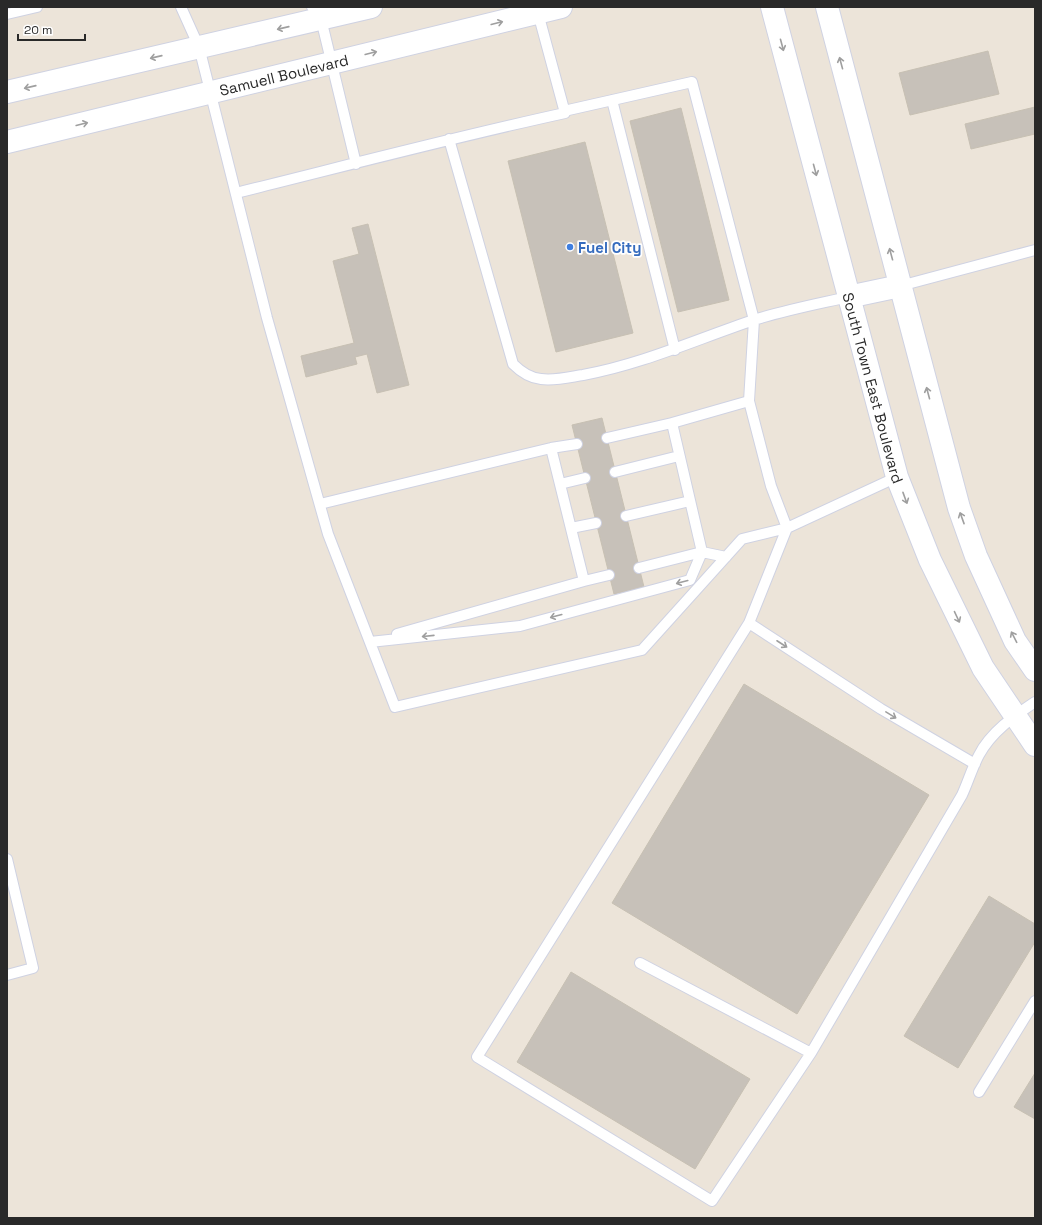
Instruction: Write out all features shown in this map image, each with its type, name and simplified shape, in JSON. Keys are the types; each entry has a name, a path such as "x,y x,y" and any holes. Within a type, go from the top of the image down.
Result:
{"main road":[{"path":"7,92 199,47 319,11 370,7"},
{"name":"Samuell Boulevard","path":"7,142 561,7"},
{"name":"South Town East Boulevard","path":"772,7 897,477 930,560 962,628 983,668 1035,745"},
{"path":"826,7 959,508 976,556 1015,641 1035,670"},
{"path":"848,297 900,286"}],"lane":[{"path":"7,14 38,7"},
{"path":"181,7 199,47 267,318 328,534 395,707 642,650 742,539 787,528 897,477"},
{"path":"319,11 356,164"},
{"path":"538,13 564,111"},
{"path":"236,193 356,164 449,139 565,113 564,111 692,82 754,320 749,401 771,486 787,528 749,623 477,1057 712,1201 811,1053 962,795 979,755 990,740 1015,716 1035,702"},
{"path":"612,100 675,350"},
{"path":"449,139 513,364 523,374 541,380 565,378 633,364 754,320 797,308 848,297"},
{"path":"900,286 1035,250"},
{"path":"607,438 672,423 749,401"},
{"path":"370,642 520,626 690,580 702,552 672,423"},
{"path":"320,504 551,448 577,444"},
{"path":"551,448 584,581"},
{"path":"615,472 679,456"},
{"path":"560,484 585,478"},
{"path":"626,516 690,501"},
{"path":"571,528 596,523"},
{"path":"639,568 702,552 726,557"},
{"path":"370,642 609,575"},
{"path":"749,623 881,709 975,764"},
{"path":"7,858 33,968 7,975"},
{"path":"7,906 17,903"},
{"path":"640,963 811,1053"},
{"path":"979,1092 1035,1001"}],"building":[{"path":"988,51 999,94 910,115 899,73"},
{"path":"1035,107 1035,134 971,149 965,124"},
{"name":"Fuel City","path":"681,108 729,300 678,312 630,121"},
{"name":"Fuel City","path":"585,142 633,333 556,352 508,161"},
{"path":"368,224 409,385 377,393 367,354 355,357 357,364 306,377 301,356 354,343 333,261 359,254 352,228"},
{"path":"602,418 644,587 614,594 572,425"},
{"path":"744,684 929,795 797,1014 612,903"},
{"path":"989,896 1035,924 1035,942 958,1068 904,1036"},
{"path":"571,972 750,1079 695,1169 517,1062"},
{"path":"1035,1073 1035,1119 1014,1107"}],"place":[{"name":"Fuel City","path":"570,247"}]}
